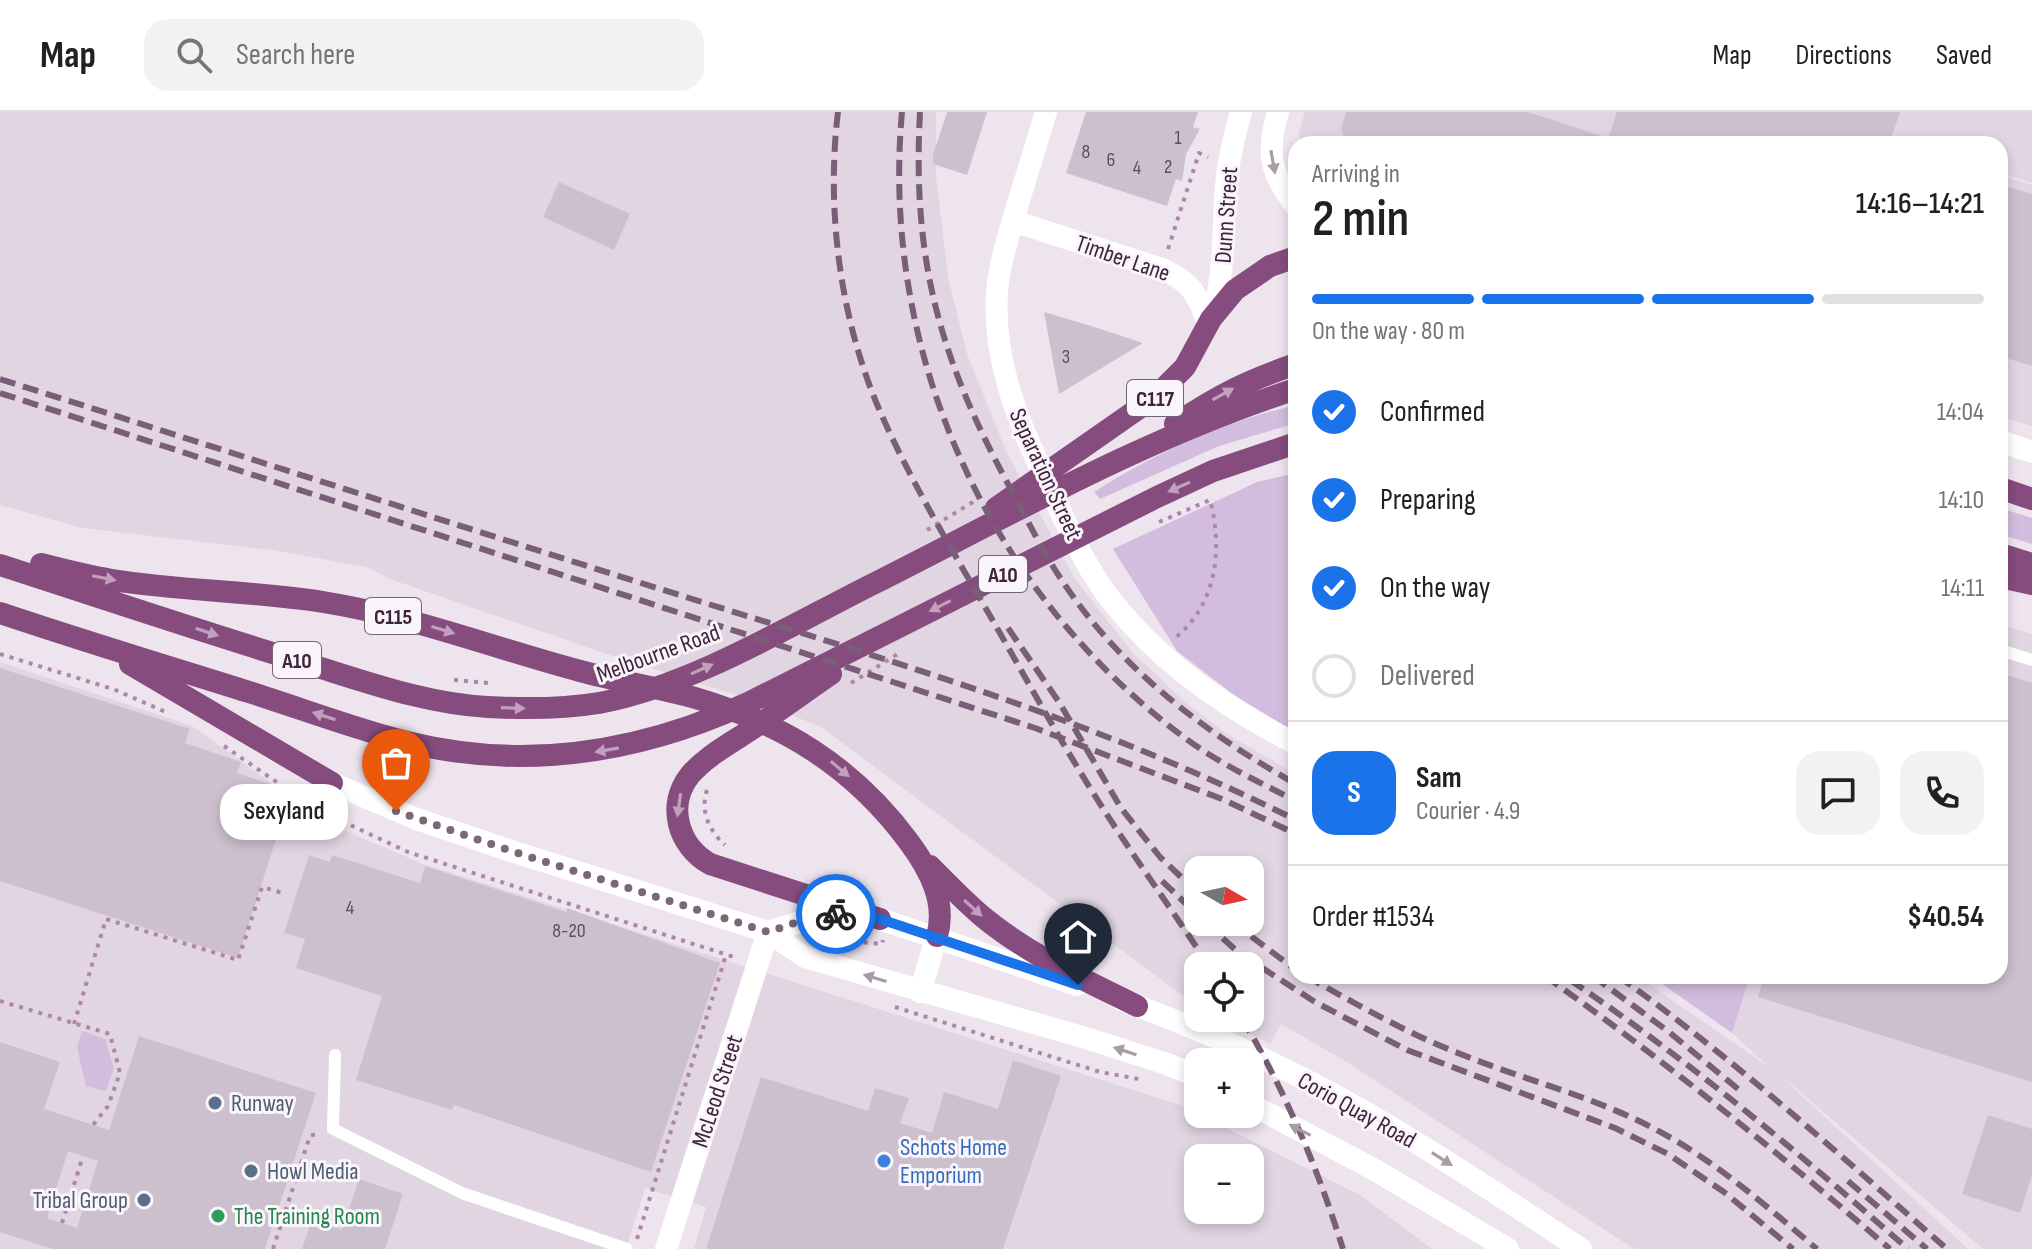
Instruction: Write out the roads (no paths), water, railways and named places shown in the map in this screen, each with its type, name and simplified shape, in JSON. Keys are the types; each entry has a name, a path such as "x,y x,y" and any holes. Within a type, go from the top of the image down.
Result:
{"highway":[{"path":"1209,321 1243,283 1270,266 1288,260"},
{"name":"C117","path":"919,561 1163,390 1185,367 1209,321"},
{"path":"1134,452 1221,394 1288,367"},
{"name":"Melbourne Road","path":"0,562 275,654 443,701 483,707 562,708 602,702 686,676 919,561 1087,473 1229,412 1288,392"},
{"name":"A10","path":"0,613 411,743 497,756 542,757 584,753 648,741 682,730 902,638 1109,521 1213,471 1288,446"},
{"path":"2008,491 2032,499"},
{"path":"2008,556 2032,564"},
{"name":"C115","path":"0,562 38,564 111,580 269,595 372,611 580,671 692,697 742,714 799,739 867,792 917,854 968,904 1005,934 1137,1006"},
{"path":"2008,579 2032,584"},
{"name":"C115","path":"880,919 720,868 695,853 678,823 679,795 690,775 725,746 902,638"},
{"path":"92,642 332,783"},
{"path":"917,854 931,878 939,901 937,936"}],"main road":[{"name":"Separation Street","path":"1046,112 1005,245 997,292 996,321 1001,356 1008,389 1026,438 1096,578 1138,632 1200,686 1288,740"},
{"name":"Dunn Street","path":"1209,321 1218,296 1223,267 1228,164 1241,112"},
{"name":"Dunn Street","path":"1278,112 1271,139 1273,168 1288,194"},
{"name":"Timber Lane","path":"1013,221 1164,270 1191,287 1209,321"},
{"path":"2008,444 2032,452"},
{"path":"332,783 414,818 497,847 768,932 805,957 1089,1039 1184,1071"},
{"name":"Corio Quay Road","path":"768,932 828,914 880,919 1137,1006 1218,1038 1302,1078 1395,1130 1581,1249"},
{"name":"McLeod Street","path":"666,1249 768,932"},
{"path":"920,992 937,936"},
{"name":"Corio Quay Road","path":"1264,1111 1350,1157 1508,1249"},
{"path":"1423,1199 1490,1249"}],"lane":[{"path":"2008,652 2032,660"},
{"path":"335,1055 333,1129 462,1193 627,1249"}],"railway":[{"path":"838,112 834,187 839,263 854,338 879,409 935,520 1063,743 1200,952"},
{"path":"902,112 900,202 909,291 930,377 961,460 1002,538 1053,610 1113,676 1194,745 1288,797"},
{"path":"920,112 921,214 935,305 964,392 1040,544 1084,611 1137,670 1197,720 1288,779"},
{"path":"0,379 997,697 1149,753 1288,816"},
{"path":"0,393 1035,728 1222,799 1288,830"},
{"path":"1008,628 1059,702 1121,808 1160,857 1184,880"},
{"path":"1162,881 1184,902"},
{"path":"1220,936 1239,953 1315,1002 1407,1050 1615,1128 1668,1154 1724,1192 1793,1249"},
{"path":"1251,936 1288,964"},
{"path":"1321,984 1443,1047 1605,1106 1674,1139 1758,1199 1817,1249"},
{"path":"1556,984 1721,1108 1890,1249"},
{"path":"1576,984 1744,1109 1908,1249"},
{"path":"1604,984 1738,1089"},
{"path":"1629,984 1745,1074 1947,1249"},
{"path":"1250,1032 1299,1130 1343,1249"},
{"path":"1848,1181 1927,1249"}],"place":[{"name":"Sexyland","path":"396,811"},
{"name":"Runway","path":"215,1103"},
{"name":"Schots Home Emporium","path":"884,1161"},
{"name":"Howl Media","path":"251,1171"},
{"name":"Tribal Group","path":"144,1200"},
{"name":"The Training Room","path":"218,1216"}]}
